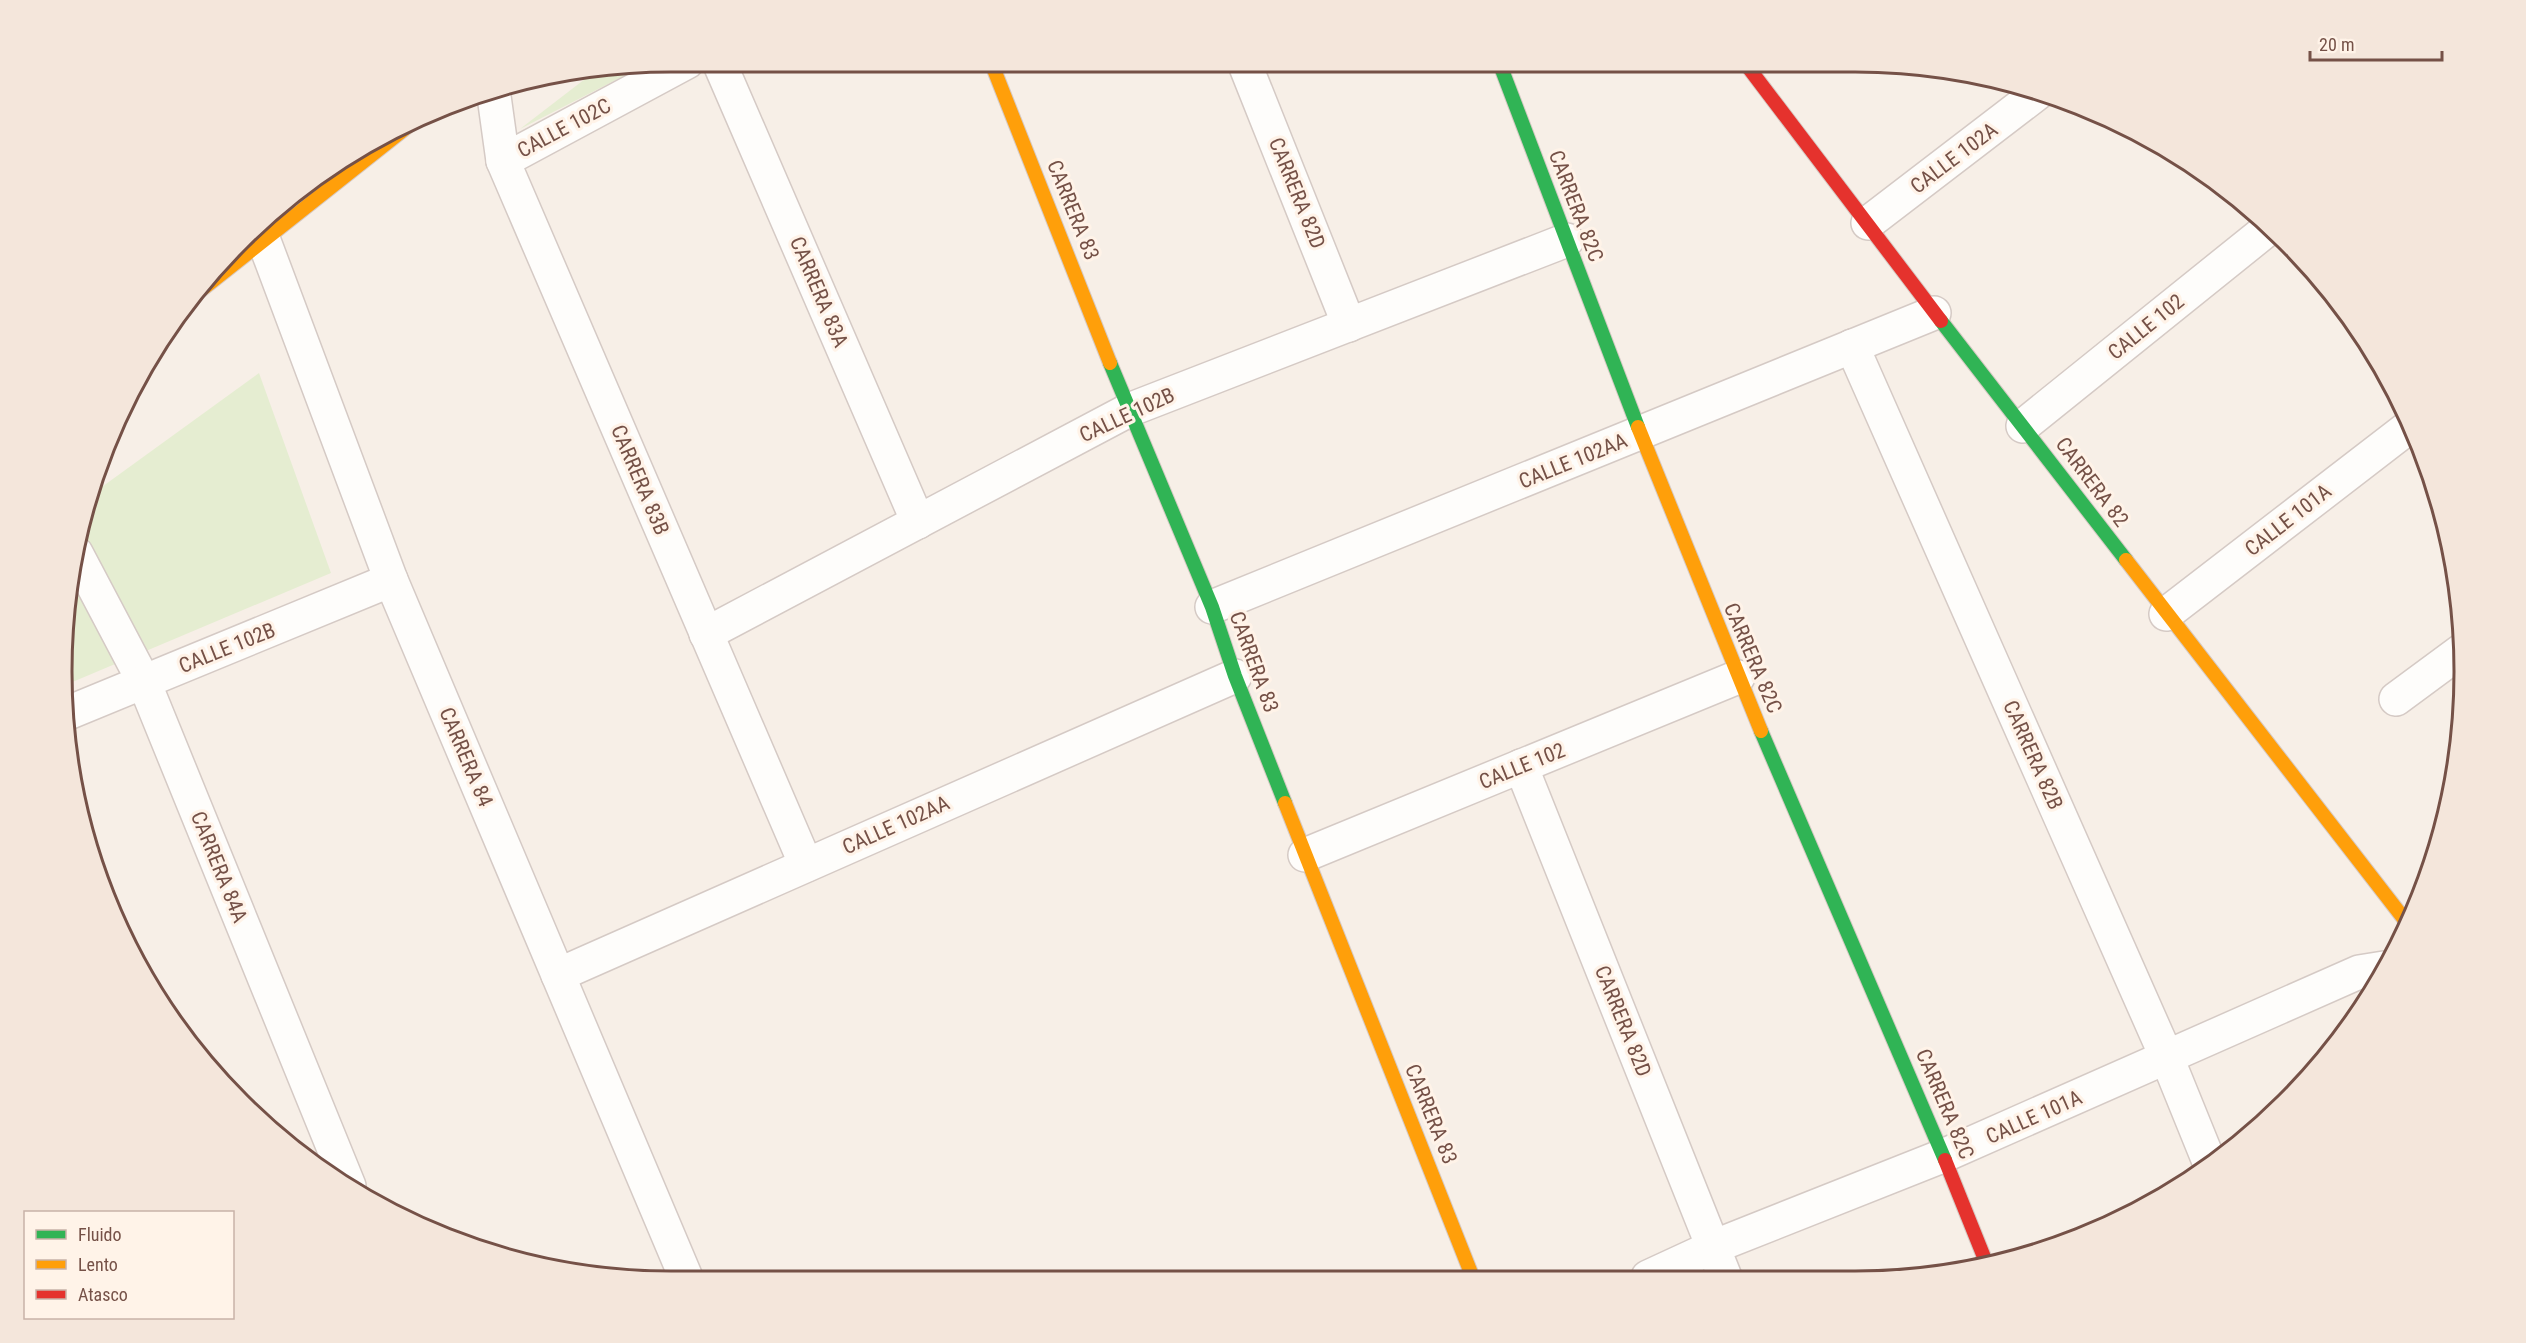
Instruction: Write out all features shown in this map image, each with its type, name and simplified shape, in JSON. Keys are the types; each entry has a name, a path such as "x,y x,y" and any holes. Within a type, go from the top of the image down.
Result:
{"street":[{"name":"CALLE 102C","path":"503,161 668,72"},
{"name":"CARRERA 83A","path":"723,72 918,522"},
{"name":"CARRERA 83","path":"995,72 1129,410 1212,607 1235,676 1470,1271"},
{"name":"CARRERA 82D","path":"1248,72 1349,325"},
{"name":"CARRERA 82C","path":"1503,72 1639,434 1738,677 1945,1155 1984,1256"},
{"name":"CARRERA 82","path":"1752,72 1934,313 2401,916"},
{"name":"CARRERA 83B","path":"494,99 503,161 806,865"},
{"name":"CALLE 102A","path":"1868,224 2030,99"},
{"path":"266,230 374,151"},
{"name":"CALLE 102","path":"2023,426 2263,233"},
{"name":"CARRERA 84","path":"260,236 391,580 683,1271"},
{"name":"CALLE 102B","path":"706,634 1129,410 1567,240"},
{"name":"CALLE 102AA","path":"1212,607 1934,313"},
{"name":"CARRERA 82B","path":"1852,346 2167,1058 2207,1156"},
{"name":"CALLE 101A","path":"2166,614 2403,431"},
{"name":"CARRERA 84A","path":"82,565 144,682 334,1167"},
{"name":"CALLE 102B","path":"73,711 391,580"},
{"path":"2396,699 2454,656"},
{"name":"CALLE 102AA","path":"558,975 1235,676"},
{"name":"CALLE 102","path":"1305,855 1738,677"},
{"name":"CARRERA 82D","path":"1521,766 1723,1271"},
{"name":"CALLE 101A","path":"1661,1271 1713,1247 1945,1155 2167,1058 2370,977"}],"green space":[{"path":"629,73 520,129 586,78"},
{"path":"259,373 331,573 72,682 73,632 77,593 92,516 101,487"}],"traffic: fast":[{"path":"1503,72 1638,427"},
{"path":"1941,321 2126,560"},
{"path":"1110,363 1212,607 1235,676 1285,803"},
{"path":"1761,731 1945,1160"}],"traffic: slow":[{"path":"995,72 1110,363"},
{"path":"228,269 382,147"},
{"path":"1638,427 1761,731"},
{"path":"2126,560 2402,916"},
{"path":"1285,803 1470,1271"}],"traffic: jam":[{"path":"1752,72 1941,321"},
{"path":"1945,1160 1984,1256"}]}
